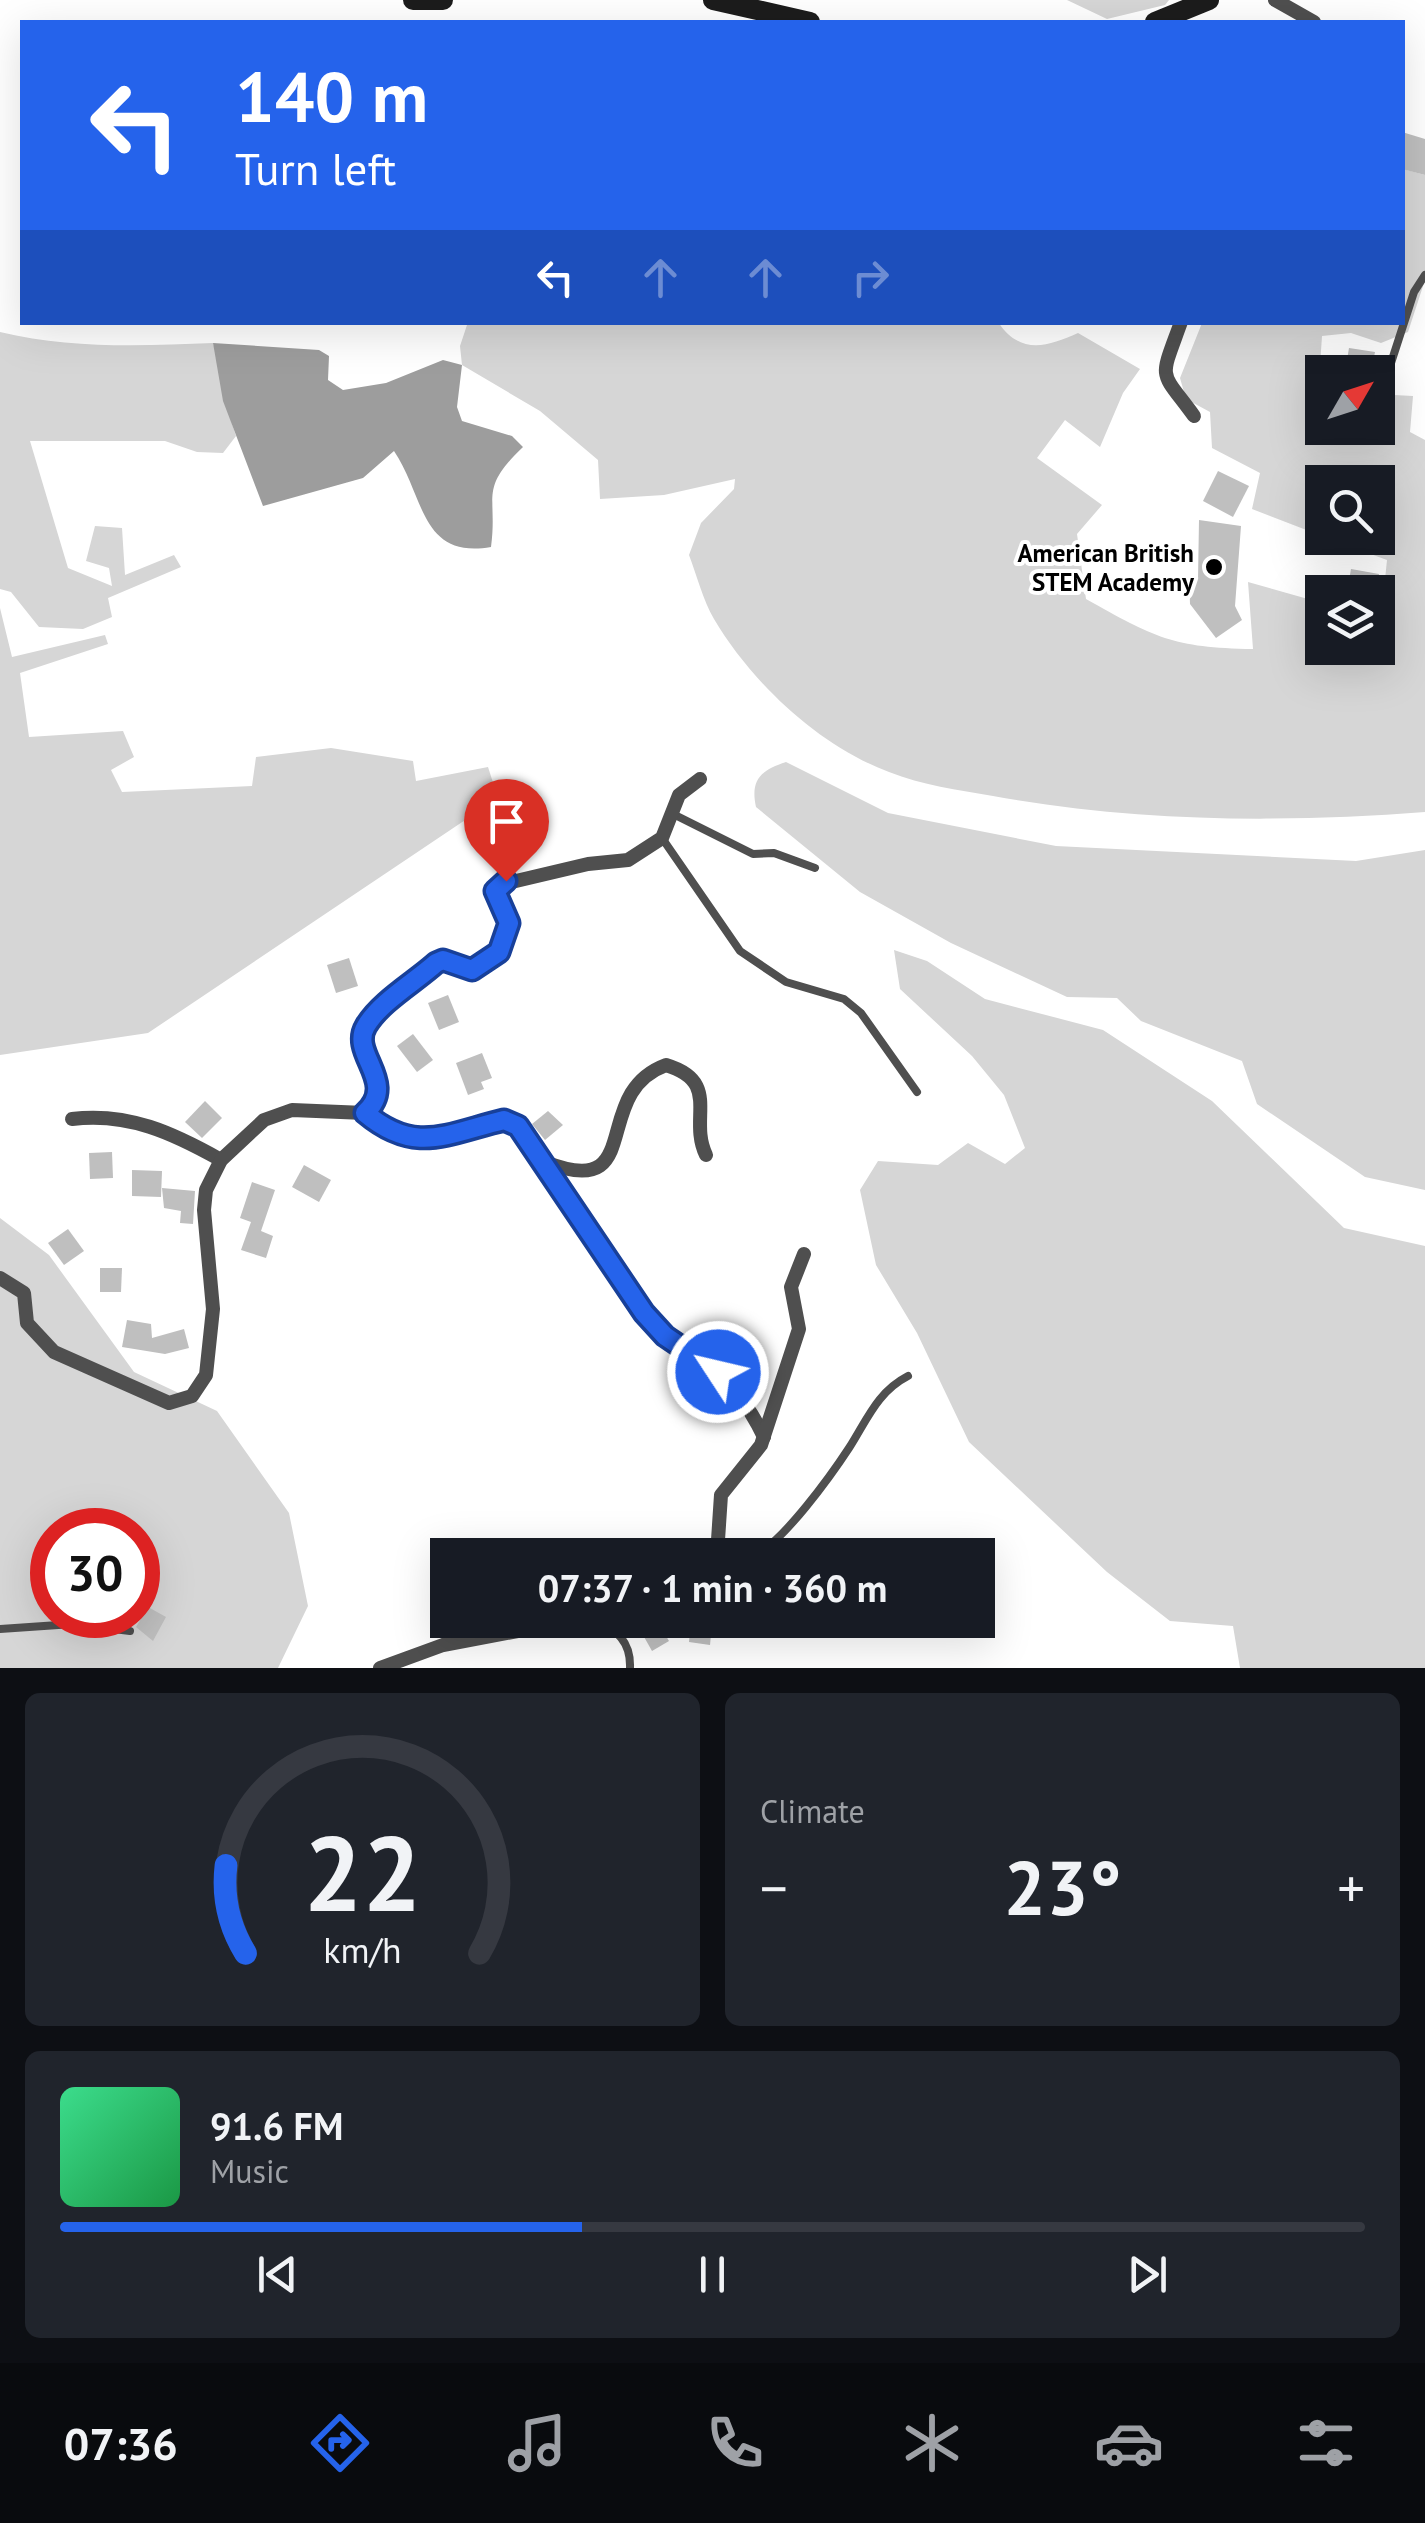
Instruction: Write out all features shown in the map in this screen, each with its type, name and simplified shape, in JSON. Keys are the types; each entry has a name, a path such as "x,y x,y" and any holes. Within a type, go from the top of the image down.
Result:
{"main road":[{"path":"412,0 442,0"},
{"path":"712,0 801,20"},
{"path":"1160,20 1208,0"}],"street":[{"path":"1274,0 1310,20"},
{"path":"1180,325 1164,367 1166,382 1194,416"},
{"path":"365,1113 376,1104 378,1090 363,1042 366,1026 436,963 443,960 472,970 499,952 509,923 496,898 499,885 588,864 617,864 662,838 687,784 700,779"},
{"path":"544,1162 585,1174 599,1168 610,1155 624,1101 632,1089 666,1065 677,1068 700,1091 704,1106 696,1128 706,1154"},
{"path":"0,1278 24,1293 27,1324 54,1352 170,1403 192,1396 206,1375 213,1310 206,1190 221,1160 264,1120 292,1110 365,1113 386,1131 406,1139 504,1120 518,1126 644,1313 665,1336 718,1372 752,1413 764,1437"},
{"path":"72,1119 106,1115 138,1122 181,1137 221,1160"},
{"path":"718,1538 721,1495 764,1437 799,1329 790,1288 804,1254"},
{"path":"380,1668 443,1644 477,1638"}],"lane":[{"path":"1405,320 1414,292 1425,275"},
{"path":"1394,355 1403,325"},
{"path":"671,813 753,854 774,853 815,868"},
{"path":"662,838 740,951 786,982 844,999 860,1012 917,1092"},
{"path":"777,1538 789,1528 846,1452 880,1394 908,1376"},
{"path":"0,1628 30,1626"},
{"path":"622,1638 629,1648 630,1668"}],"shaded area":[{"path":"1067,0 1169,0 1165,5 1107,19"},
{"path":"1405,170 1425,175 1425,280 1408,332 1381,343 1351,333 1322,336 1321,355 1305,355 1305,445 1395,445 1395,395 1413,396 1410,432 1425,440 1425,812 1262,819 1100,811 940,787 863,761 813,729 768,689 730,643 707,604 689,555 701,523 734,489 735,479 664,495 600,499 598,460 540,411 462,365 460,346 467,325 1000,325 1015,340 1035,345 1078,333 1140,369 1123,393 1100,447 1065,420 1037,458 1102,505 1077,534 1086,599 1165,638 1203,646 1253,649 1248,582 1305,598 1305,665 1395,665 1395,575 1385,575 1387,560 1373,555 1395,555 1395,465 1305,465 1305,529 1252,509 1260,473 1212,448 1210,412 1186,399 1180,378 1201,325 1405,325"},
{"path":"0,332 79,344 213,343 236,436 223,453 197,452 165,441 30,441 68,568 112,586 109,568 86,561 95,526 122,528 125,575 174,555 181,567 108,598 112,617 83,629 39,627 11,592 0,589"},
{"path":"213,343 319,350 329,356 328,380 343,390 386,383 443,360 462,365 457,407 462,421 512,436 523,447 495,484 491,547 450,544 437,534 394,451 363,478 263,506 223,401"},
{"path":"0,608 12,657 105,635 108,644 20,673 29,737 123,731 134,757 111,770 122,792 252,786 256,757 331,748 413,761 416,781 488,767 498,798 148,1033 0,1055"},
{"path":"786,762 888,813 1056,846 1356,861 1425,850 1425,1190 1365,1177 1257,1104 1242,1061 1141,1021 1117,998 1067,997 951,943 860,892 756,807 759,777"},
{"path":"894,950 927,961 985,999 1103,1030 1212,1101 1344,1228 1425,1246 1425,1668 1240,1668 1233,1626 1170,1621 1107,1572 969,1442 917,1333 876,1265 860,1190 878,1161 938,1165 968,1143 1005,1164 1025,1148 1004,1095 972,1056 900,989"},
{"path":"0,1218 49,1255 134,1372 217,1411 289,1513 308,1606 278,1668 0,1668"}],"building":[{"path":"1405,133 1425,139 1425,175 1405,170"},
{"path":"1349,348 1375,352 1374,355 1348,355"},
{"path":"1218,471 1249,486 1233,517 1203,501"},
{"path":"1199,520 1241,526 1235,606 1242,620 1216,638 1190,604 1189,577 1198,579"},
{"path":"1351,569 1379,574 1379,575 1350,575"},
{"path":"349,958 358,986 336,993 327,965"},
{"path":"448,995 459,1022 439,1030 428,1003"},
{"path":"413,1034 433,1060 417,1072 397,1046"},
{"path":"482,1053 492,1078 481,1082 484,1089 468,1095 456,1063"},
{"path":"205,1101 222,1118 202,1138 185,1122"},
{"path":"548,1111 563,1125 545,1140 532,1124"},
{"path":"112,1152 113,1178 90,1179 89,1153"},
{"path":"304,1165 331,1180 319,1202 292,1187"},
{"path":"132,1170 162,1171 161,1197 132,1196"},
{"path":"252,1182 275,1190 261,1231 273,1236 266,1258 241,1250 251,1222 240,1218"},
{"path":"162,1188 195,1191 193,1224 180,1223 181,1211 164,1208"},
{"path":"68,1229 84,1251 64,1265 48,1243"},
{"path":"100,1268 122,1268 121,1292 100,1292"},
{"path":"127,1320 151,1324 152,1338 184,1329 189,1348 165,1354 122,1347"},
{"path":"645,1638 667,1638 669,1641 652,1651"},
{"path":"689,1638 711,1638 710,1645 689,1642"}],"place":[{"name":"American British STEM Academy","path":"1214,567"}],"route":[{"path":"506,881 495,891 509,923 499,952 482,967 472,970 443,960 436,963 366,1026 363,1042 378,1090 376,1104 365,1113 386,1131 406,1139 429,1138 504,1120 518,1126 644,1313 665,1336 698,1354 718,1372"}]}
